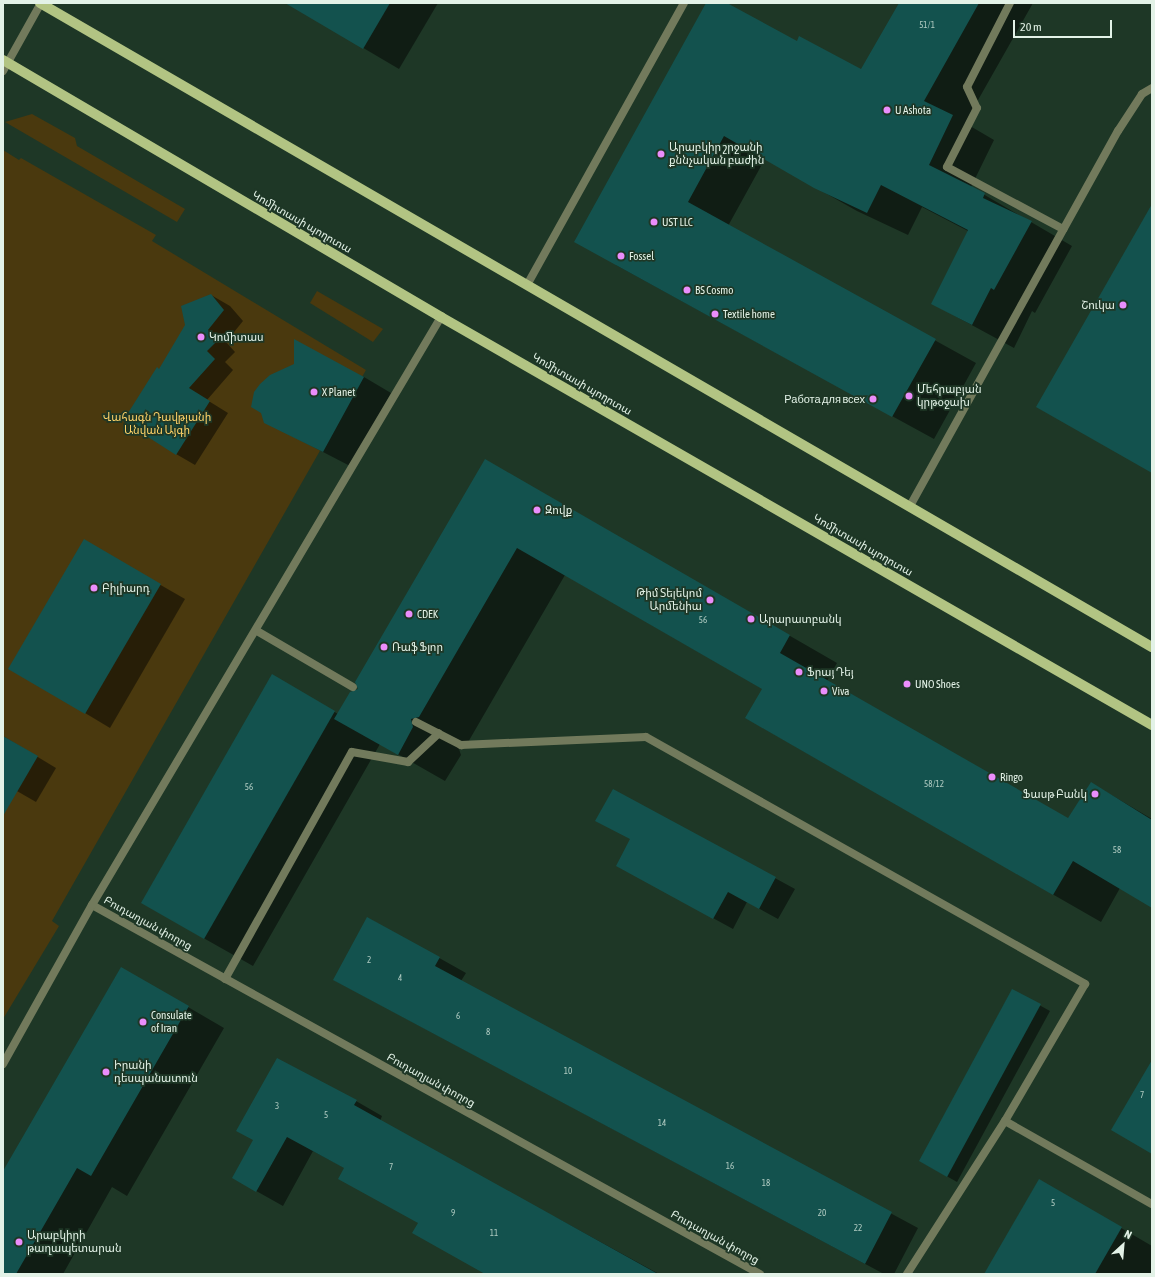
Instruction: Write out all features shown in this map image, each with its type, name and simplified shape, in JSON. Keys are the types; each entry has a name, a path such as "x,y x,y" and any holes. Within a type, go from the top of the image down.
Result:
{"main road":[{"path":"40,3 1152,647"},
{"name":"Կոմիտասի պողոտա","path":"5,65 1152,725"}],"street":[{"path":"5,65 40,3"},
{"path":"527,285 684,3"},
{"path":"1010,3 967,87 977,108 947,167 1063,229"},
{"path":"910,506 1118,131 1142,94 1152,88"},
{"path":"3,1064 92,905 257,630 441,317"},
{"path":"257,630 353,687"},
{"path":"416,722 461,744 646,737 1085,984 1005,1122 907,1274"},
{"path":"225,979 352,752 408,762 439,733"},
{"name":"Բուդաղյան փողոց","path":"92,905 760,1274"},
{"path":"1005,1122 1152,1204"}],"green space":[{"path":"32,114 75,138 77,146 185,209 177,222 5,122"},
{"name":"Վահագն Դավթյանի Անվան Այգի","path":"3,150 19,160 21,158 156,235 152,241 366,370 52,921 59,926 3,1019"},
{"path":"317,291 383,329 373,342 310,303"}],"building":[{"path":"285,3 390,3 363,49"},
{"path":"706,3 727,3 797,41 799,36 861,69 899,3 979,3 924,101 953,115 929,165 985,193 983,198 1032,221 994,290 991,288 972,325 931,304 968,230 881,185 867,213 814,188 724,136 688,202 936,339 892,417 574,242"},
{"name":"Շուկա","path":"1152,204 1152,473 1036,407"},
{"path":"211,294 224,310 208,330 217,341 207,351 215,359 189,388 210,401 176,455 123,421 157,367 159,369 185,325 181,306"},
{"path":"294,339 364,377 323,452 264,423 261,413 251,407 254,392 260,384 270,375 294,364"},
{"path":"485,459 790,635 780,653 1068,818 1091,782 1152,820 1152,908 1073,861 1053,895 745,718 762,689 517,548 419,717 411,719 413,727 398,755 334,719 350,692 358,689 355,682"},
{"path":"84,539 161,584 85,714 8,669"},
{"path":"272,674 335,711 204,939 141,903"},
{"path":"3,736 38,756 3,816"},
{"path":"613,789 776,877 759,909 728,892 713,919 616,866 630,839 595,821"},
{"path":"367,917 440,957 435,966 892,1212 865,1264 333,980"},
{"name":"Իրանի դեսպանատուն","path":"121,967 189,1006 91,1176 77,1168 16,1274 3,1274 3,1171"},
{"path":"1012,989 1041,1004 947,1177 919,1161"},
{"path":"277,1058 357,1100 354,1105 658,1274 485,1274 412,1233 418,1223 338,1179 344,1168 287,1137 256,1192 232,1178 253,1140 236,1131"},
{"path":"1152,1060 1152,1154 1111,1130"},
{"path":"1039,1179 1122,1227 1095,1274 984,1274"}],"place":[{"name":"U Ashota","path":"887,110"},
{"name":"Արաբկիր շրջանի քննչական բաժին","path":"661,154"},
{"name":"UST LLC","path":"654,222"},
{"name":"Fossel","path":"621,256"},
{"name":"BS Cosmo","path":"687,290"},
{"name":"Շուկա","path":"1123,305"},
{"name":"Textile home","path":"715,314"},
{"name":"Կոմիտաս","path":"201,337"},
{"name":"X Planet","path":"314,392"},
{"name":"Մեհրաբյան կրթօջախ","path":"909,396"},
{"name":"Работа для всех","path":"873,399"},
{"name":"Զովք","path":"537,510"},
{"name":"Բիլիարդ","path":"94,588"},
{"name":"Թիմ Տելեկոմ Արմենիա","path":"710,600"},
{"name":"CDEK","path":"409,614"},
{"name":"Արարատբանկ","path":"751,619"},
{"name":"Ռաֆ Ֆլոր","path":"384,647"},
{"name":"Ֆրայ Դեյ","path":"799,672"},
{"name":"UNO Shoes","path":"907,684"},
{"name":"Viva","path":"824,691"},
{"name":"Ringo","path":"992,777"},
{"name":"Ֆասթ Բանկ","path":"1095,794"},
{"name":"Consulate of Iran","path":"143,1022"},
{"name":"Իրանի դեսպանատուն","path":"106,1072"},
{"name":"Արաբկիրի թաղապետարան","path":"19,1242"}]}
